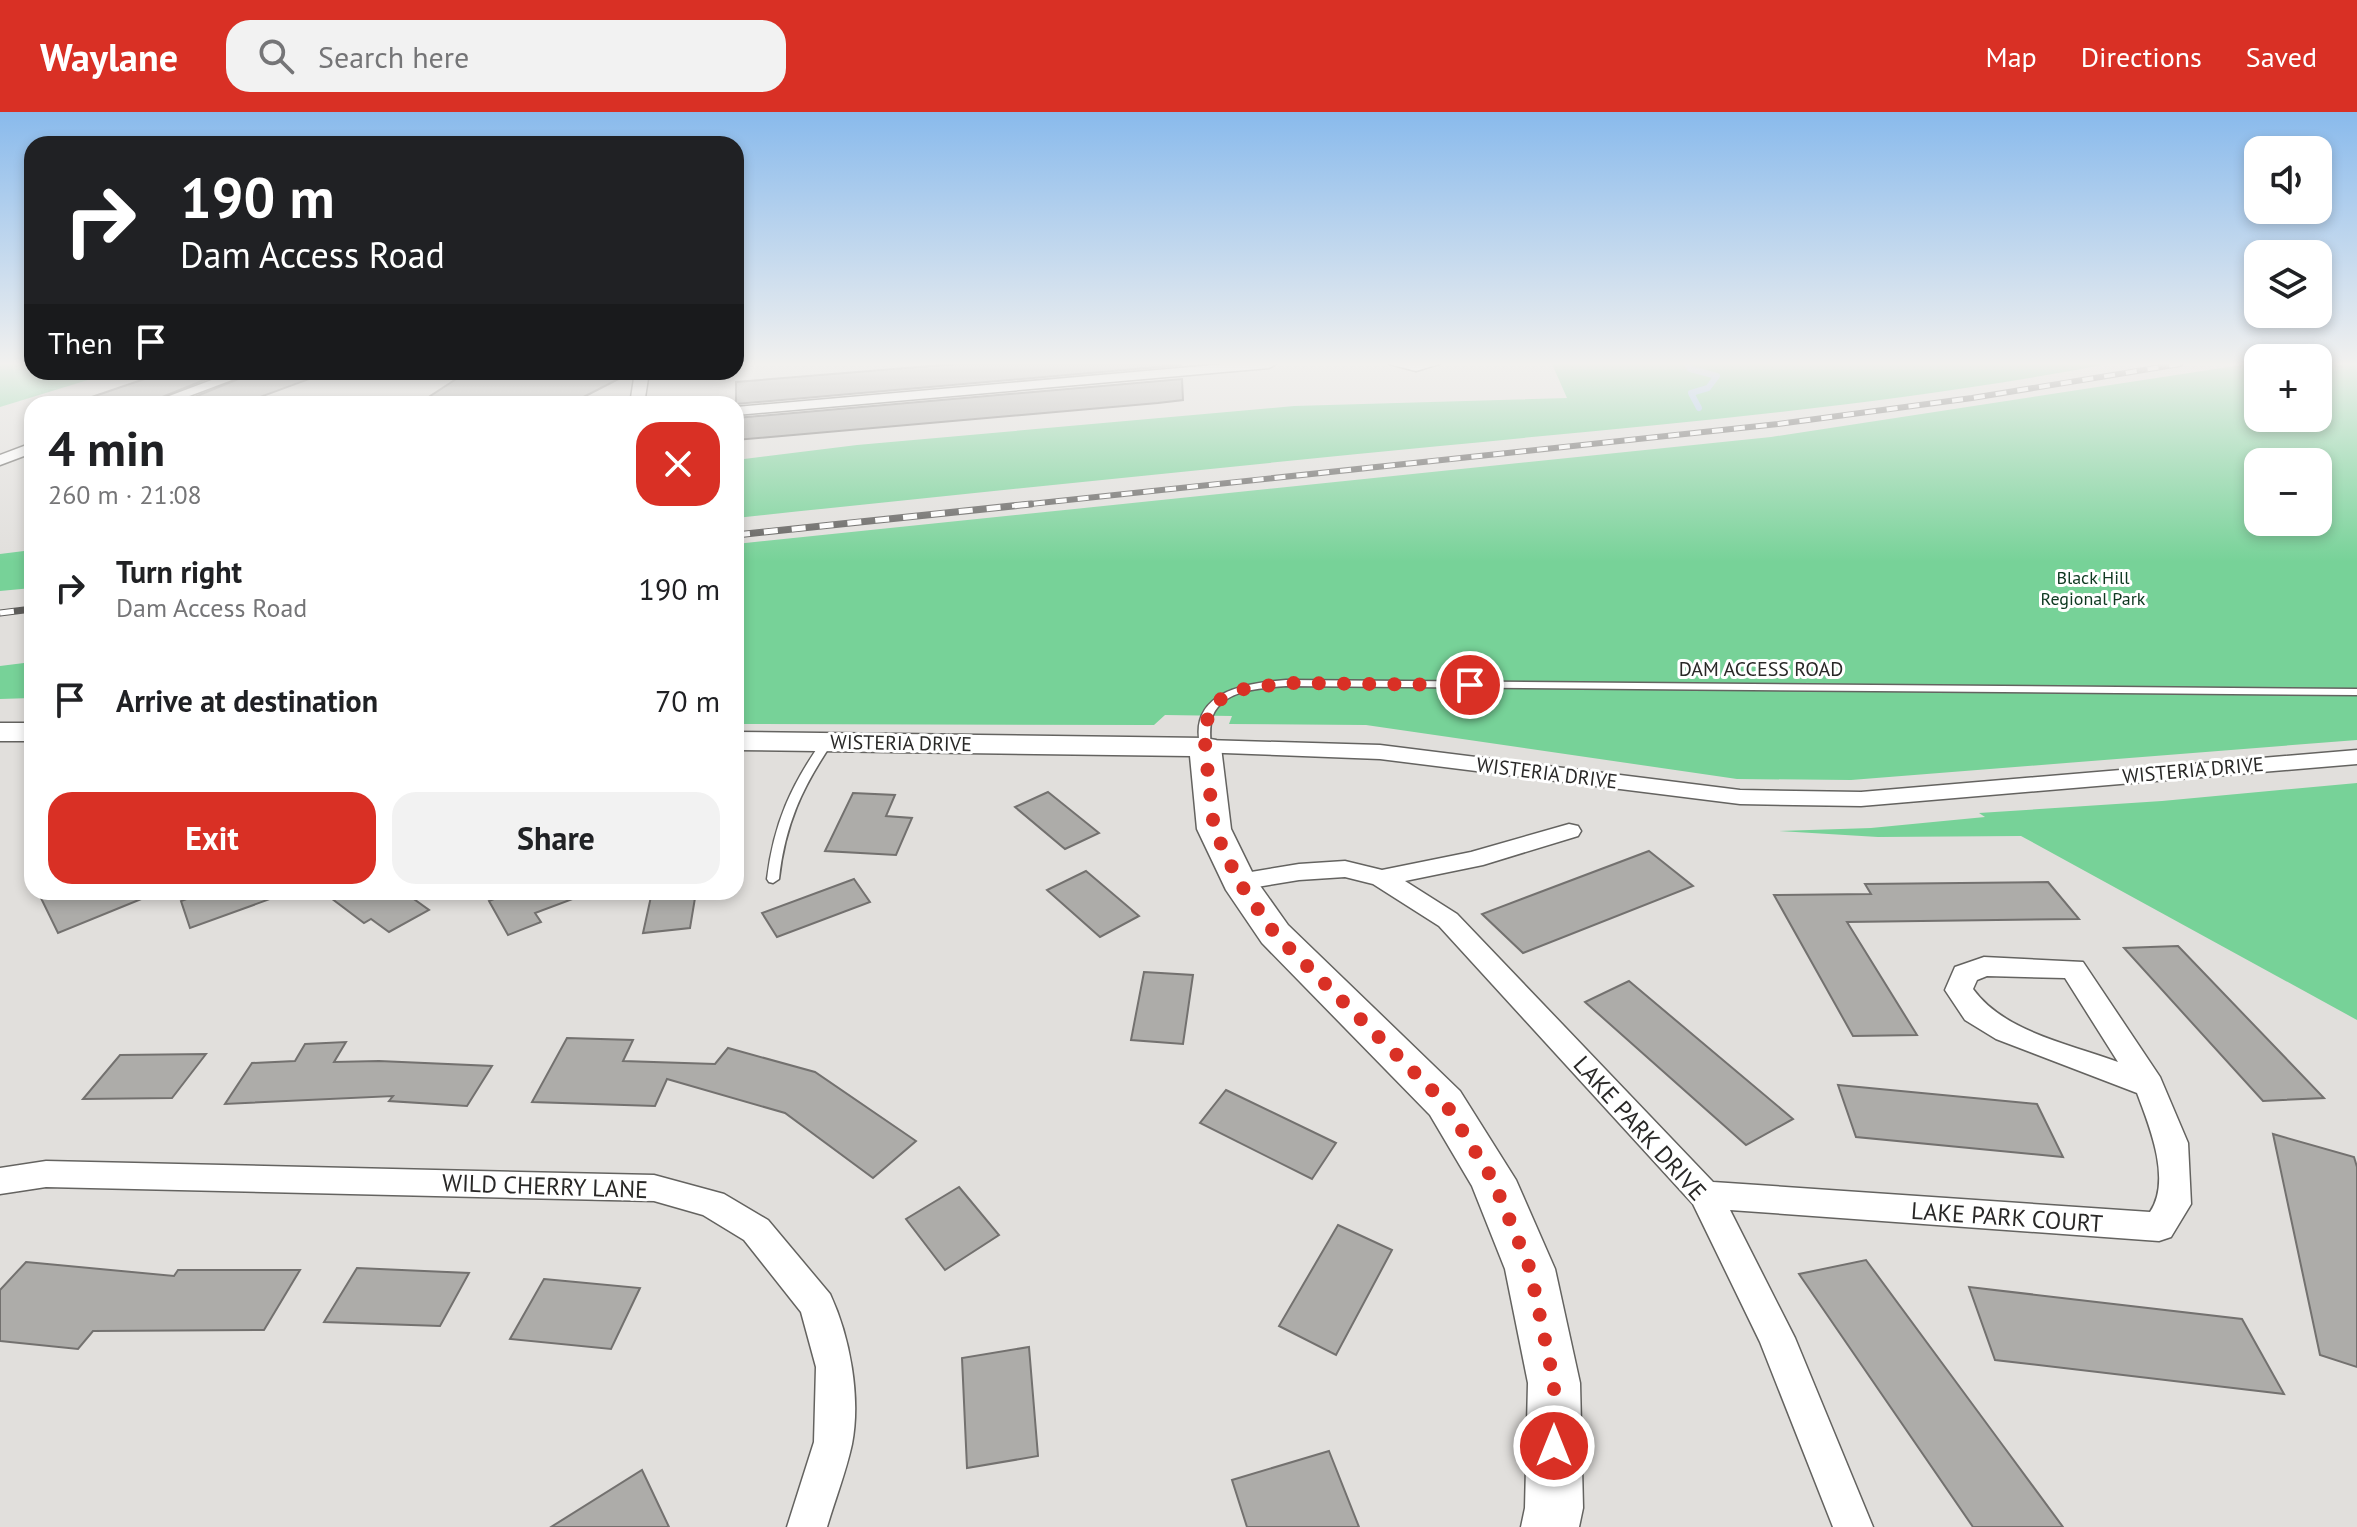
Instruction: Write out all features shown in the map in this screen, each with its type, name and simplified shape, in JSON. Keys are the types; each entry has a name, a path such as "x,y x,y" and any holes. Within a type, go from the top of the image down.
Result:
{"street":[{"path":"0,460 24,451"},
{"path":"0,732 24,732"},
{"name":"WISTERIA DRIVE","path":"744,741 1380,752 1740,797 1861,799 2357,757"},
{"path":"1205,747 1214,829 1239,882 1275,934 1445,1103 1493,1180 1530,1269 1554,1383 1554,1508 1550,1527"},
{"name":"LAKE PARK DRIVE","path":"1382,878 1474,859 1569,831"},
{"name":"LAKE PARK DRIVE","path":"1239,882 1299,872 1345,869 1382,878 1448,920 1705,1195 1777,1338 1853,1527"},
{"name":"LAKE PARK COURT","path":"1705,1195 2159,1227 2174,1204 2172,1143 2149,1085 2073,969 1984,966 1965,974 1959,990 1975,1013 2006,1032 2149,1085"},
{"name":"WILD CHERRY LANE","path":"0,1181 46,1174 654,1188 712,1204 756,1230 817,1305 835,1367 833,1442 807,1527"}],"lane":[{"name":"DAM ACCESS ROAD","path":"1205,747 1208,713 1214,705 1244,689 1286,683 2357,692"},
{"path":"773,879 776,839 811,764 827,742"}],"green space":[{"path":"1025,430 1595,430 744,517 744,459"},
{"name":"Black Hill Regional Park","path":"1817,430 2357,430 2357,740 1851,780 1737,779 1366,725 1229,724 1232,716 1165,715 1154,725 744,724 744,543"},
{"path":"24,551 24,589 0,591 0,554"},
{"path":"24,663 24,698 0,699 0,666"},
{"path":"2357,783 2357,1020 2021,836 1878,837 1779,831 1871,828 1985,817 1979,813 2162,801"}],"building":[{"path":"744,430 850,430 744,439"},
{"path":"1048,792 1099,833 1065,849 1015,807"},
{"path":"853,793 895,795 886,816 912,818 896,855 825,851"},
{"path":"1649,851 1693,886 1523,953 1482,914"},
{"path":"1086,871 1139,916 1100,937 1047,890"},
{"path":"854,879 870,902 777,937 762,913"},
{"path":"2048,882 2079,919 1847,922 1917,1035 1853,1036 1774,895 1871,894 1865,884"},
{"path":"42,900 139,900 58,933"},
{"path":"184,900 267,900 190,928 181,901"},
{"path":"334,900 415,900 429,910 389,932 371,919 364,923"},
{"path":"570,900 535,913 541,922 508,935 489,901"},
{"path":"650,900 695,900 690,928 643,933"},
{"path":"2178,946 2324,1098 2263,1101 2124,948"},
{"path":"1144,972 1193,975 1183,1044 1131,1040"},
{"path":"1629,981 1793,1119 1746,1145 1585,1002"},
{"path":"567,1038 633,1040 623,1061 715,1064 728,1048 815,1072 916,1141 873,1178 785,1113 667,1079 655,1106 532,1102"},
{"path":"346,1042 334,1062 492,1066 467,1106 389,1101 393,1096 225,1104 252,1063 295,1061 305,1044"},
{"path":"206,1054 172,1098 83,1099 120,1055"},
{"path":"1838,1085 2037,1104 2063,1157 1856,1137"},
{"path":"1226,1090 1336,1143 1312,1179 1200,1123"},
{"path":"2273,1134 2354,1157 2357,1167 2357,1367 2320,1355"},
{"path":"959,1187 999,1235 945,1270 906,1219"},
{"path":"1338,1225 1392,1250 1336,1355 1279,1326"},
{"path":"1866,1260 2063,1527 1973,1527 1799,1274"},
{"path":"26,1262 174,1276 178,1270 300,1270 264,1330 93,1331 78,1349 0,1341 0,1290"},
{"path":"357,1268 469,1273 440,1326 324,1322"},
{"path":"544,1279 640,1288 611,1349 510,1339"},
{"path":"1969,1287 2242,1319 2284,1394 1995,1360"},
{"path":"1029,1347 1038,1456 967,1468 962,1358"},
{"path":"1329,1451 1359,1527 1247,1527 1232,1480"},
{"path":"642,1470 669,1527 551,1527"}],"railway":[{"path":"1014,506 1722,430"},
{"path":"1014,506 1031,504"},
{"path":"744,534 1014,506"},
{"path":"0,613 24,610"}],"route":[{"path":"1470,685 1286,683 1244,689 1221,699 1208,713 1206,724 1205,747 1214,829 1239,882 1275,934 1445,1103 1493,1180 1530,1269 1554,1383 1554,1446"}]}
